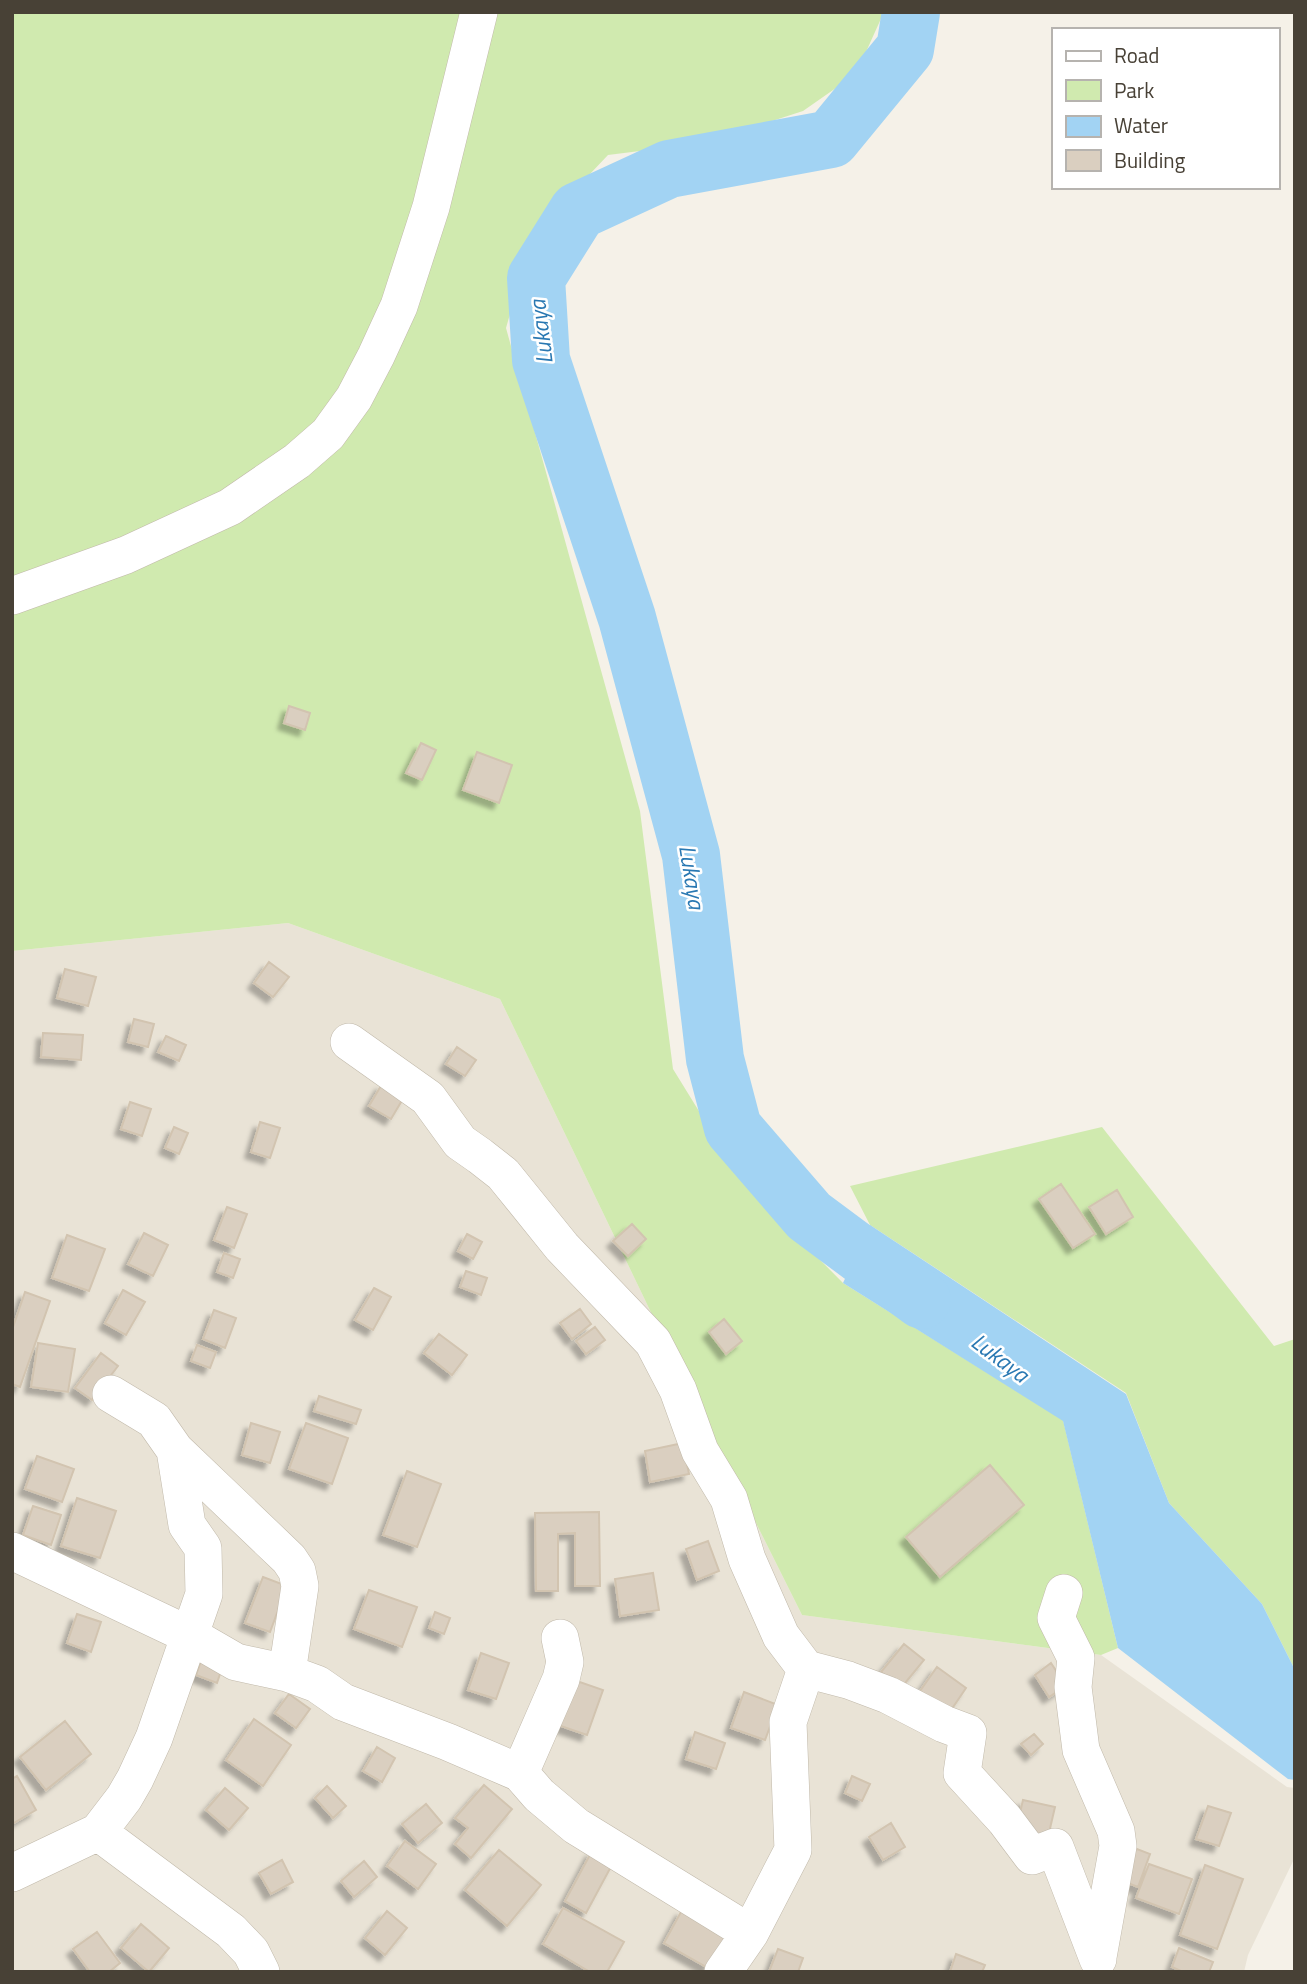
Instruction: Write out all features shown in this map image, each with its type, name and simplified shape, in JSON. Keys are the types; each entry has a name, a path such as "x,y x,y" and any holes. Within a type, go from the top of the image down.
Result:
{"street":[{"path":"12,596 126,555 230,508 297,461 328,434 354,398 399,306 431,207 479,12"},
{"path":"349,1042 428,1098 460,1142 503,1174 562,1247 653,1342 678,1390 701,1451 729,1499 747,1559 781,1636 806,1669 848,1680 888,1695 944,1724 968,1732 962,1773 1032,1856 1055,1847 1092,1965"},
{"path":"111,1394 154,1420 175,1450 289,1559 297,1571 300,1586 287,1673"},
{"path":"12,1873 98,1832 124,1798 154,1738 204,1594 203,1548 187,1525 175,1450"},
{"path":"12,1550 191,1636 236,1662 287,1673 317,1685 343,1702 520,1773 538,1796 576,1826 750,1933"},
{"path":"1064,1592 1056,1618 1076,1658 1073,1687 1082,1750 1116,1831 1118,1846 1092,1965"},
{"path":"520,1773 561,1679 565,1662 560,1638"},
{"path":"723,1972 750,1933 793,1850 788,1722 806,1669"},
{"path":"98,1832 231,1931 251,1952 261,1972"}],"shaded area":[{"path":"288,923 500,999 659,1329 802,1615 1101,1655 1287,1787 1295,1788 1295,1857 1248,1955 1244,1972 12,1972 12,951"}],"green space":[{"path":"12,12 884,12 856,74 803,111 704,143 608,155 533,234 506,328 640,811 673,1069 742,1181 843,1283 1063,1420 1118,1648 1101,1655 802,1615 659,1329 500,999 288,923 12,951"},
{"path":"1102,1127 1274,1346 1295,1339 1295,1670 1262,1604 1169,1503 1126,1393 870,1225 850,1186"}],"water":[{"path":"870,1225 1126,1394 1169,1503 1262,1604 1295,1670 1295,1780 1288,1779 1118,1648 1063,1421 843,1283"}],"building":[{"path":"289,706 310,713 305,730 284,723"},
{"path":"421,743 436,750 422,780 406,773"},
{"path":"477,752 512,765 499,803 463,790"},
{"path":"269,962 289,977 273,997 254,983"},
{"path":"65,969 96,977 88,1006 57,998"},
{"path":"134,1019 154,1024 148,1047 128,1042"},
{"path":"43,1033 83,1035 81,1060 41,1057"},
{"path":"166,1036 186,1045 179,1061 158,1052"},
{"path":"457,1047 476,1060 465,1076 446,1064"},
{"path":"382,1084 404,1097 391,1119 369,1106"},
{"path":"130,1102 151,1109 142,1136 121,1129"},
{"path":"260,1122 280,1128 270,1158 251,1152"},
{"path":"174,1127 188,1133 179,1154 165,1148"},
{"path":"1061,1184 1095,1234 1073,1248 1039,1199"},
{"path":"1117,1190 1133,1217 1106,1234 1089,1207"},
{"path":"227,1207 247,1214 234,1248 214,1240"},
{"path":"632,1224 646,1239 628,1256 613,1241"},
{"path":"144,1233 168,1245 153,1276 128,1264"},
{"path":"467,1234 482,1242 473,1259 458,1251"},
{"path":"67,1235 105,1249 89,1291 52,1278"},
{"path":"224,1253 240,1259 233,1278 217,1272"},
{"path":"466,1271 487,1278 481,1295 460,1287"},
{"path":"374,1288 391,1297 373,1330 355,1320"},
{"path":"123,1290 145,1302 126,1335 105,1323"},
{"path":"25,1292 50,1301 20,1387 12,1384 12,1330"},
{"path":"580,1309 591,1324 572,1339 560,1323"},
{"path":"214,1310 236,1318 225,1348 203,1339"},
{"path":"724,1319 742,1341 726,1354 709,1332"},
{"path":"595,1327 605,1340 586,1354 576,1341"},
{"path":"439,1334 467,1355 452,1375 424,1353"},
{"path":"38,1343 75,1349 68,1392 31,1387"},
{"path":"197,1345 216,1352 210,1368 191,1361"},
{"path":"101,1353 118,1366 92,1400 75,1388"},
{"path":"319,1396 361,1410 356,1424 314,1411"},
{"path":"251,1423 280,1432 270,1463 242,1455"},
{"path":"306,1423 348,1438 332,1484 289,1469"},
{"path":"683,1443 689,1474 650,1482 645,1451"},
{"path":"37,1456 74,1469 62,1502 25,1489"},
{"path":"990,1465 1024,1505 940,1577 906,1537"},
{"path":"407,1471 441,1484 417,1547 383,1535"},
{"path":"77,1498 116,1511 100,1558 61,1546"},
{"path":"33,1506 61,1515 51,1545 23,1535"},
{"path":"599,1512 600,1586 575,1586 575,1533 558,1534 558,1591 536,1591 535,1513"},
{"path":"708,1541 719,1571 697,1580 686,1549"},
{"path":"653,1573 659,1610 620,1616 615,1579"},
{"path":"263,1577 287,1586 270,1632 245,1623"},
{"path":"369,1590 417,1607 402,1647 354,1629"},
{"path":"435,1612 450,1618 444,1634 429,1628"},
{"path":"77,1614 101,1622 91,1652 67,1643"},
{"path":"904,1644 924,1660 901,1688 881,1672"},
{"path":"481,1653 509,1663 496,1699 468,1690"},
{"path":"201,1661 222,1668 217,1683 196,1675"},
{"path":"1051,1663 1066,1686 1049,1697 1035,1675"},
{"path":"937,1667 966,1688 949,1713 920,1691"},
{"path":"568,1678 603,1690 587,1735 552,1723"},
{"path":"744,1692 778,1705 765,1740 731,1728"},
{"path":"289,1694 310,1709 296,1728 275,1713"},
{"path":"254,1719 291,1745 263,1786 226,1760"},
{"path":"65,1721 91,1754 46,1790 20,1757"},
{"path":"695,1732 725,1743 716,1769 686,1759"},
{"path":"1034,1734 1043,1744 1031,1755 1021,1744"},
{"path":"377,1747 395,1758 382,1782 363,1771"},
{"path":"17,1776 36,1810 12,1824 12,1779"},
{"path":"852,1776 870,1784 862,1801 845,1793"},
{"path":"484,1785 512,1809 471,1858 455,1844 468,1828 455,1818"},
{"path":"327,1786 346,1806 333,1818 315,1798"},
{"path":"225,1788 248,1808 229,1830 206,1810"},
{"path":"1023,1800 1055,1807 1048,1837 1016,1830"},
{"path":"426,1804 442,1823 418,1843 402,1824"},
{"path":"1208,1806 1231,1813 1219,1846 1196,1839"},
{"path":"891,1823 905,1847 883,1860 869,1837"},
{"path":"405,1841 436,1864 418,1889 387,1866"},
{"path":"1129,1846 1150,1854 1138,1887 1117,1879"},
{"path":"499,1850 541,1885 507,1926 465,1890"},
{"path":"592,1851 613,1863 586,1913 565,1901"},
{"path":"282,1860 293,1882 271,1894 259,1873"},
{"path":"364,1861 377,1877 354,1897 341,1881"},
{"path":"1149,1864 1192,1879 1179,1914 1136,1898"},
{"path":"1205,1865 1243,1879 1217,1949 1180,1935"},
{"path":"563,1908 624,1942 607,1972 590,1972 543,1944"},
{"path":"682,1910 727,1935 708,1968 664,1943"},
{"path":"387,1911 407,1928 385,1955 365,1938"},
{"path":"141,1924 169,1948 149,1972 121,1948"},
{"path":"97,1932 120,1963 109,1972 90,1972 73,1949"},
{"path":"1179,1948 1213,1962 1209,1972 1183,1972 1172,1967"},
{"path":"778,1949 803,1958 798,1972 769,1972"},
{"path":"956,1954 985,1965 982,1972 950,1972"}],"waterway":[{"name":"Lukaya","path":"911,12 905,49 831,139 669,169 578,211 536,278 541,360 627,618 691,855 715,1059 733,1128 809,1216 922,1300"}]}
